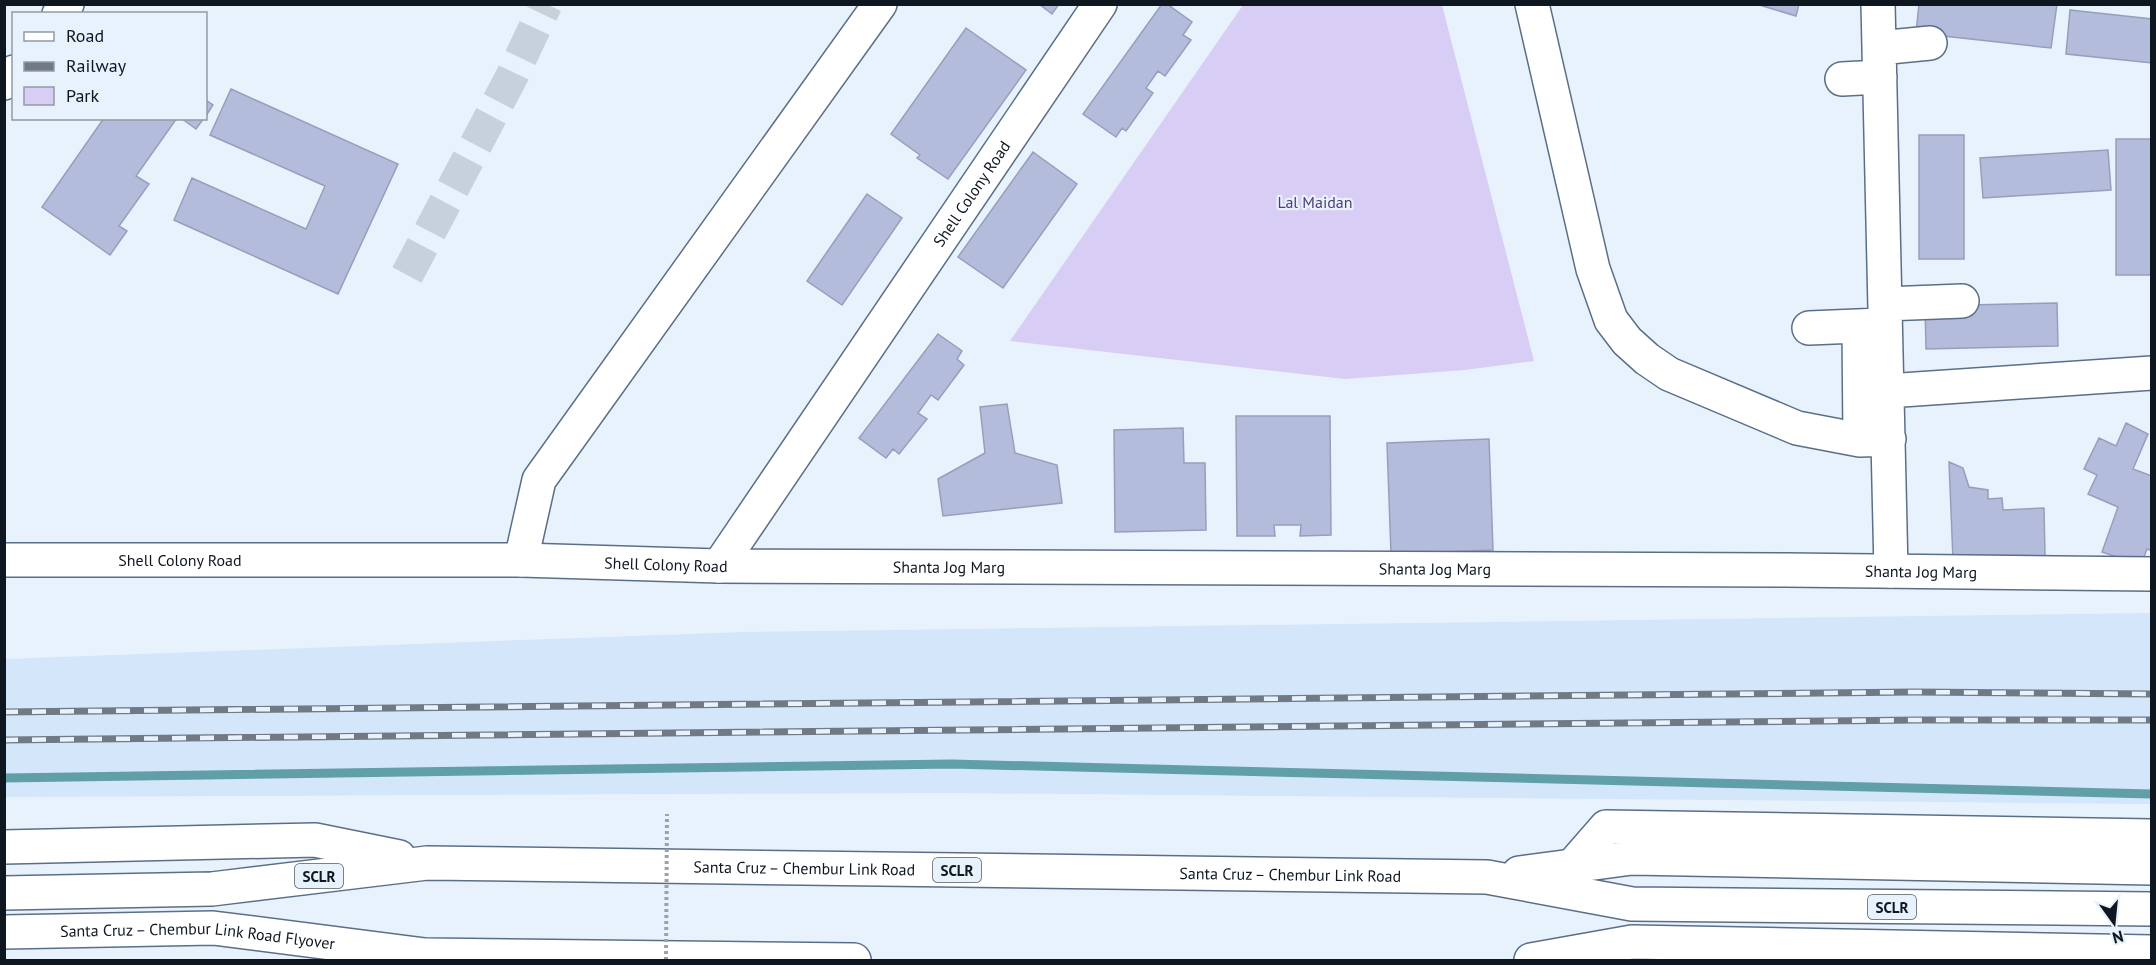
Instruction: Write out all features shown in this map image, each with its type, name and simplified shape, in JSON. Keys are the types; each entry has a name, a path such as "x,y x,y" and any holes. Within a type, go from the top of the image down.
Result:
{"main road":[{"path":"521,560 539,480 880,4"},
{"name":"Shell Colony Road","path":"4,560 521,560 719,566 1100,4"},
{"path":"1532,4 1593,269 1611,320 1634,347 1669,374 1797,428 1874,439"},
{"path":"1878,4 1880,62 1874,439 1891,571"},
{"path":"1842,80 1929,43"},
{"path":"1809,327 1877,318 1962,302"},
{"path":"1874,439 1887,391 1877,318"},
{"path":"1887,391 2151,373"},
{"name":"Shanta Jog Marg","path":"719,566 2151,574"},
{"path":"1572,866 1606,827 2151,836"},
{"path":"4,847 315,840 427,863"},
{"path":"1487,877 1632,858 2151,868"},
{"name":"Santa Cruz – Chembur Link Road","path":"427,863 1487,877 1632,904 2151,909"},
{"name":"SCLR","path":"4,893 212,889 427,863"},
{"name":"Santa Cruz – Chembur Link Road Flyover","path":"4,932 213,928 425,955"},
{"path":"1531,960 1632,942 2151,952"},
{"path":"378,960 425,955 854,960"}],"path":[{"path":"666,960 667,814"}],"shaded area":[{"path":"2151,613 2151,804 949,793 5,797 5,659 744,632"}],"green space":[{"name":"Lal Maidan","path":"1243,5 1442,5 1534,361 1465,370 1345,379 1010,341"}],"building":[{"path":"1039,4 1059,4 1052,14"},
{"path":"1162,4 1167,4 1192,22 1183,35 1191,40 1165,76 1158,71 1146,88 1153,93 1126,131 1122,128 1116,137 1083,114"},
{"path":"1756,4 1799,4 1796,16"},
{"path":"1919,4 2057,4 2051,48 1916,33"},
{"path":"2070,10 2152,19 2152,63 2066,54"},
{"path":"966,28 1026,70 948,179 917,158 920,155 891,134"},
{"path":"231,89 398,164 338,294 174,220 192,178 306,229 325,186 210,135"},
{"path":"207,101 213,105 207,114"},
{"path":"103,120 176,120 136,176 149,184 119,226 127,231 110,255 42,207"},
{"path":"184,120 203,120 196,129"},
{"path":"1919,135 1964,135 1964,259 1919,259"},
{"path":"2116,139 2152,139 2152,275 2116,275"},
{"path":"2108,150 2111,190 1983,198 1980,158"},
{"path":"1033,152 1077,184 1003,288 958,257"},
{"path":"867,194 902,218 842,305 807,281"},
{"path":"2057,303 2058,346 1926,349 1925,306"},
{"path":"938,334 962,351 957,359 964,365 938,400 931,395 918,413 927,419 899,454 893,449 886,458 859,438"},
{"path":"1007,404 1015,453 1057,465 1062,503 943,516 938,479 985,453 980,407"},
{"path":"1236,416 1330,416 1331,535 1300,536 1301,525 1274,525 1275,536 1237,536"},
{"path":"2126,423 2148,434 2133,469 2152,476 2152,551 2147,549 2141,565 2102,552 2118,507 2088,494 2097,475 2084,469 2099,438 2116,446"},
{"path":"1183,428 1184,463 1205,463 1206,530 1115,532 1114,430"},
{"path":"1489,439 1493,550 1391,554 1387,443"},
{"path":"1949,462 1963,468 1969,487 1988,490 1988,499 2002,498 2003,510 2044,508 2045,556 1953,560"}],"waterway":[{"path":"4,778 952,764 2152,794"}],"tunnel":[{"path":"407,275 512,76 546,4"}],"railway":[{"path":"4,712 1914,692 2152,694"},
{"path":"4,740 1918,720 2152,720"}]}
